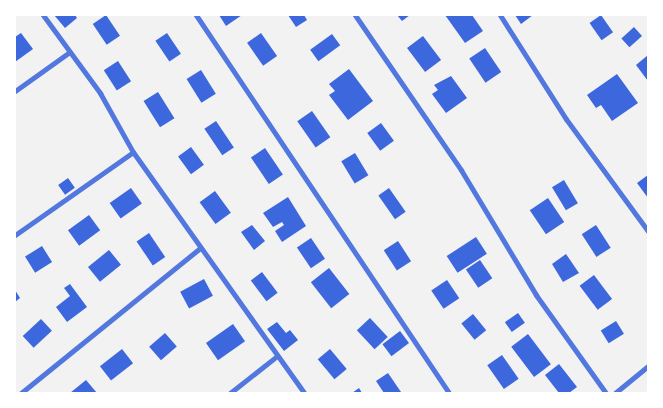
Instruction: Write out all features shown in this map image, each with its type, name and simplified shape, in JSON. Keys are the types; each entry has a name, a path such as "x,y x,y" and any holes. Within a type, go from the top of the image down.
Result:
{"street":[{"path":"43,15 68,53 100,93 133,152 304,393"},
{"path":"196,15 449,393"},
{"path":"355,15 461,170 536,295 606,393"},
{"path":"500,15 566,119 648,231"},
{"path":"15,91 68,53"},
{"path":"15,235 133,152"},
{"path":"20,393 200,248"},
{"path":"230,393 276,356"},
{"path":"615,393 648,366"}],"building":[{"path":"54,15 75,15 77,18 65,28"},
{"path":"106,15 120,36 107,45 93,24"},
{"path":"219,15 242,15 226,26"},
{"path":"288,15 304,15 307,20 296,27"},
{"path":"397,15 410,15 402,21"},
{"path":"445,15 472,15 483,31 465,43"},
{"path":"515,15 533,15 521,24"},
{"path":"601,15 613,32 602,40 590,23"},
{"path":"634,27 642,36 629,47 621,38"},
{"path":"21,33 33,49 15,62 15,37"},
{"path":"167,33 181,54 169,62 155,41"},
{"path":"261,33 277,56 263,66 247,43"},
{"path":"332,34 340,45 318,61 310,50"},
{"path":"423,36 441,60 425,72 407,48"},
{"path":"485,48 501,72 485,83 469,59"},
{"path":"648,55 648,81 636,65"},
{"path":"118,61 131,81 117,90 104,70"},
{"path":"349,69 373,101 348,120 329,95 335,91 329,84"},
{"path":"201,70 216,94 201,103 187,79"},
{"path":"617,74 638,103 612,121 601,105 596,108 587,95"},
{"path":"451,76 467,98 446,113 432,94 438,90 434,85"},
{"path":"158,92 174,118 160,127 144,101"},
{"path":"312,111 330,137 316,148 297,121"},
{"path":"216,121 234,148 222,155 204,129"},
{"path":"381,123 394,141 380,151 367,133"},
{"path":"191,147 204,165 191,174 178,156"},
{"path":"265,148 283,175 269,184 251,158"},
{"path":"355,153 368,175 355,184 341,161"},
{"path":"648,175 648,198 637,183"},
{"path":"68,178 75,188 65,195 58,185"},
{"path":"564,180 578,203 566,210 552,187"},
{"path":"131,188 142,204 121,218 110,203"},
{"path":"389,188 406,212 395,219 378,195"},
{"path":"215,191 231,213 215,224 200,202"},
{"path":"288,197 306,226 282,242 275,231 284,225 282,222 273,227 263,213"},
{"path":"548,198 564,222 546,234 530,210"},
{"path":"89,215 100,230 79,246 68,230"},
{"path":"252,225 265,241 254,250 241,232"},
{"path":"596,225 611,248 596,257 582,234"},
{"path":"149,233 165,257 153,265 137,241"},
{"path":"476,237 487,254 458,273 447,256"},
{"path":"311,238 325,259 311,268 297,248"},
{"path":"398,241 411,261 397,270 384,250"},
{"path":"42,246 52,262 35,273 25,257"},
{"path":"109,250 121,265 100,282 88,267"},
{"path":"566,254 579,273 563,282 552,264"},
{"path":"480,260 492,278 478,288 466,270"},
{"path":"329,268 349,294 331,308 311,282"},
{"path":"262,272 278,293 266,301 251,280"},
{"path":"594,275 612,299 598,310 580,286"},
{"path":"204,279 213,296 189,308 180,292"},
{"path":"447,280 459,298 444,309 431,291"},
{"path":"70,284 87,307 67,322 56,307 70,296 64,288"},
{"path":"15,290 20,298 15,302"},
{"path":"518,313 525,323 512,332 505,322"},
{"path":"473,314 486,330 475,340 461,323"},
{"path":"370,318 388,337 375,349 357,330"},
{"path":"41,319 52,331 34,348 23,336"},
{"path":"616,321 624,334 609,343 601,331"},
{"path":"277,322 286,333 290,330 298,340 284,351 267,329"},
{"path":"233,324 245,341 218,360 206,343"},
{"path":"400,331 409,343 391,356 382,344"},
{"path":"165,333 177,347 161,360 149,347"},
{"path":"528,334 551,364 534,377 511,347"},
{"path":"122,349 133,363 111,380 100,366"},
{"path":"330,349 347,369 334,379 318,359"},
{"path":"502,355 519,379 504,389 487,365"},
{"path":"559,364 577,387 569,393 559,393 545,375"},
{"path":"388,373 401,392 384,393 376,381"},
{"path":"86,380 97,393 70,393"},
{"path":"359,388 362,393 352,393"}]}
